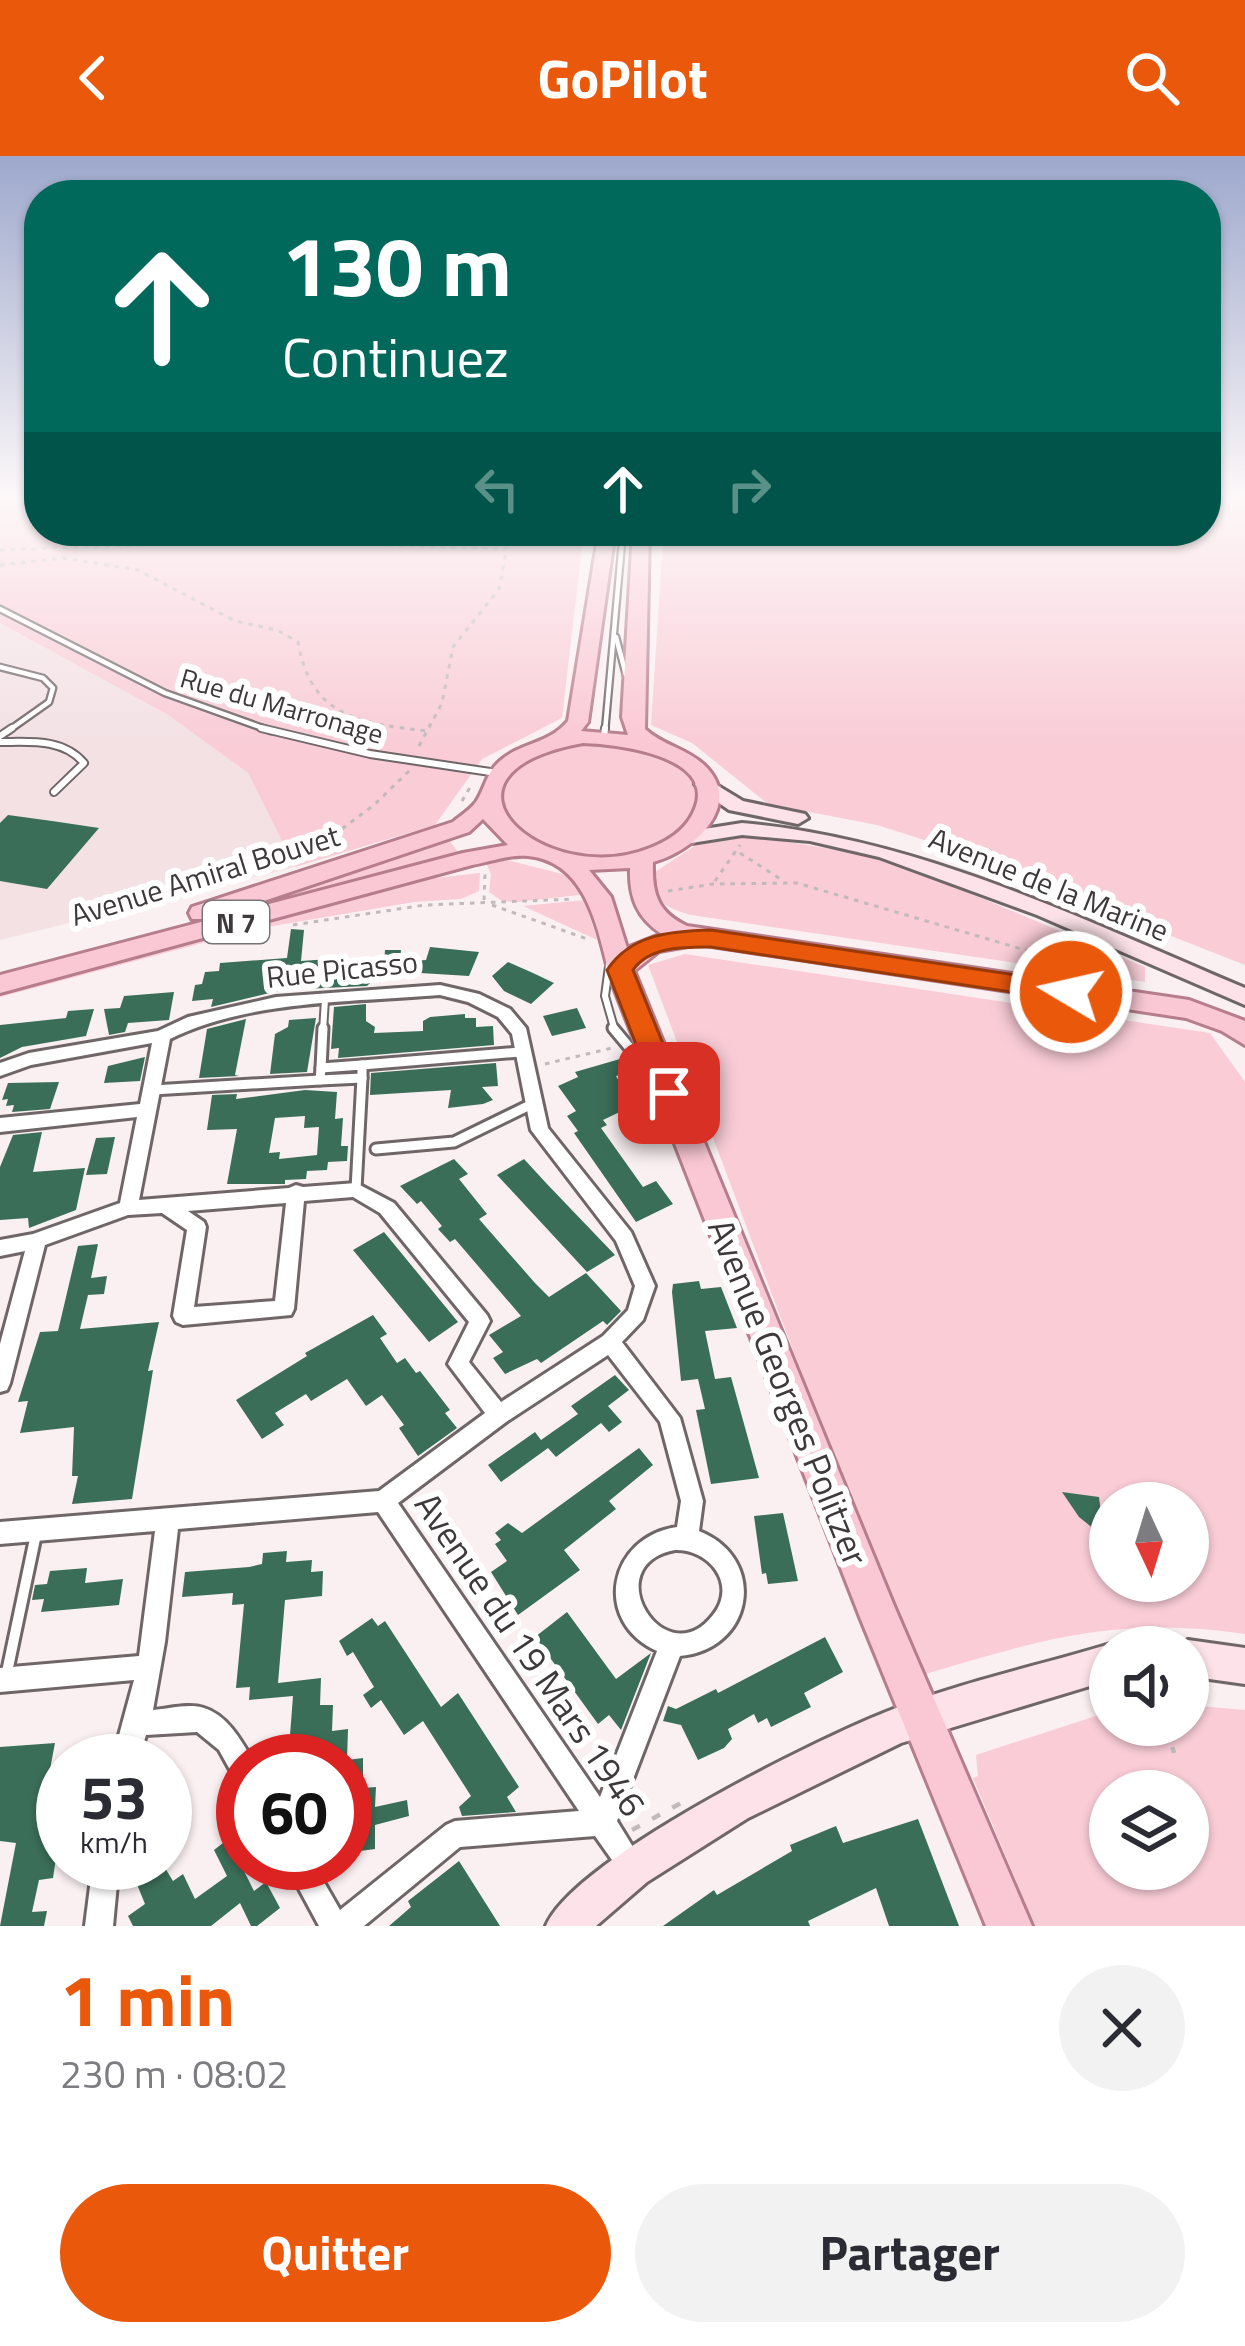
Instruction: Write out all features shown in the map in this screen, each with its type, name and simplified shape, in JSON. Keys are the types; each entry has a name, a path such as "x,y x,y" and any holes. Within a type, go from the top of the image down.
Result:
{"main road":[{"path":"563,740 579,716 599,581"},
{"path":"646,581 632,717 635,731 693,767 705,784 708,802 702,821 686,838 642,858 569,861 527,849 503,833 488,802 499,773 515,759 563,740 604,737 648,743"},
{"name":"Avenue de la Marine","path":"705,784 720,801 736,807 904,841 1245,980"},
{"name":"Avenue Amiral Bouvet","path":"0,968 124,936 404,848 461,827 488,802"},
{"name":"Avenue de la Marine","path":"686,838 709,829 745,827 899,855 1245,997"},
{"name":"Avenue Amiral Bouvet","path":"0,984 471,858 527,849"},
{"path":"642,858 647,898 665,927 711,938 1157,997 1211,1015 1245,1036"},
{"name":"Avenue Georges Politzer","path":"569,861 598,897 669,1093 920,1719 1009,1926"},
{"path":"617,958 649,945 711,938"},
{"path":"1209,1661 1245,1666"},
{"path":"566,1926 633,1868 735,1805 896,1726 1089,1668"}],"street":[{"name":"Rue Picasso","path":"0,1070 29,1059 162,1036 188,1023 325,998 440,990 505,1013 520,1033 529,1059 540,1130 624,1237 645,1286 636,1314 610,1342 499,1415 383,1501"},
{"path":"128,1208 162,1036"},
{"path":"0,1125 145,1110"},
{"path":"0,1248 36,1244 94,1217 128,1208 356,1190 387,1208 480,1321 458,1364 499,1415"},
{"path":"165,1204 197,1227 183,1316 284,1309 296,1192"},
{"path":"0,1383 36,1244"},
{"path":"610,1342 669,1418 692,1502 687,1539"},
{"name":"Avenue du 19 Mars 1946","path":"0,1534 383,1501 633,1868"},
{"path":"134,1734 149,1666 168,1519"},
{"path":"687,1539 719,1556 729,1572 731,1608 709,1637 692,1644 672,1644 642,1628 632,1615 627,1581 632,1566 656,1544 687,1539"},
{"path":"344,1926 454,1834 603,1822 672,1644"},
{"path":"3,1680 149,1666"},
{"path":"138,1723 201,1719 219,1734"},
{"path":"99,1926 103,1890"},
{"path":"313,1890 334,1926"}],"lane":[{"path":"604,737 618,581"},
{"name":"Rue du Marronage","path":"0,609 52,631 165,693 227,716 412,763 499,773"},
{"path":"614,630 632,717"},
{"path":"0,667 43,678 53,688 49,702 0,739"},
{"path":"0,739 62,744 80,755 81,771 55,792"},
{"path":"617,958 601,1000 614,1033 669,1093"},
{"path":"320,1080 325,998"},
{"path":"321,1067 529,1059"},
{"path":"356,1190 362,1065"},
{"path":"152,1090 362,1078"},
{"path":"376,1149 454,1142 536,1102"},
{"path":"3,1680 36,1531"}],"path":[{"path":"158,581 235,621 277,630 298,642 299,662 310,689 341,714 372,725 427,730"},
{"path":"295,864 407,776 442,703 453,647 499,589 500,581"},
{"path":"712,884 738,851 782,880 1157,997"},
{"path":"476,862 485,872 484,903"},
{"path":"647,898 712,884 782,880"},
{"path":"286,926 425,905 585,898"},
{"path":"529,1059 626,1046"},
{"path":"1172,1746 1174,1753"}],"shaded area":[{"path":"0,581 578,581 562,718 482,759 435,825 295,867 248,773 168,715 0,623"},
{"path":"660,581 1245,581 1245,965 937,844 877,825 768,804 692,743 651,725"},
{"path":"0,623 168,715 248,773 295,867 0,940"},
{"path":"594,742 642,749 683,770 701,796 685,831 672,842 633,856 587,859 545,851 520,837 497,808 509,777 546,752"},
{"path":"743,834 889,859 1145,967 1145,982 691,915 671,908 657,896 655,872 710,837"},
{"path":"449,840 461,856 182,928"},
{"path":"485,861 511,861 574,877 587,894 502,901 489,892 491,874"},
{"path":"480,873 479,891 461,899 414,902 255,929 0,997 0,991 417,880"},
{"path":"585,900 597,940 523,906"},
{"path":"685,954 1210,1033 1245,1082 1245,1634 1209,1630 1209,1626 1089,1626 1089,1633 916,1677 648,965"},
{"path":"1209,1707 1245,1710 1245,1926 1035,1926 973,1778 978,1776 976,1755 1089,1718 1089,1746 1209,1746"}],"building":[{"path":"8,815 99,828 47,889 0,881 0,823"},
{"path":"291,929 304,930 301,961 330,959 329,966 384,963 385,950 401,950 400,962 426,960 430,947 479,952 469,976 404,972 404,977 374,979 367,986 282,990 211,1007 213,999 192,1001 195,985 202,984 205,972 219,971 220,963 287,958"},
{"path":"508,962 554,983 531,1004 504,991 492,976"},
{"path":"174,992 169,1020 128,1023 125,1032 109,1035 104,1009 120,1008 124,996"},
{"path":"366,1004 366,1021 375,1027 374,1033 423,1031 423,1021 430,1017 465,1014 465,1018 476,1018 476,1027 493,1026 494,1045 338,1058 339,1048 331,1049 334,1007"},
{"path":"577,1008 586,1028 552,1036 543,1016"},
{"path":"94,1009 86,1036 22,1047 0,1058 0,1025 66,1018 68,1011"},
{"path":"316,1018 307,1072 270,1074 275,1034 288,1027 289,1020"},
{"path":"246,1019 235,1075 239,1076 199,1078 207,1029"},
{"path":"145,1057 140,1081 104,1083 108,1066"},
{"path":"620,1059 628,1073 616,1076 632,1106 603,1120 607,1125 601,1128 643,1187 656,1181 673,1204 636,1222 574,1133 578,1131 567,1116 576,1111 558,1086 578,1077 575,1072"},
{"path":"496,1063 498,1086 482,1087 493,1100 483,1104 448,1108 451,1090 370,1095 371,1073"},
{"path":"59,1082 50,1109 12,1112 14,1105 6,1106 8,1099 2,1100 8,1083"},
{"path":"305,1090 337,1092 335,1119 343,1118 341,1146 348,1146 347,1161 328,1162 327,1170 307,1171 306,1179 285,1180 285,1184 227,1184 237,1129 207,1130 212,1095 237,1094 236,1099","holes":["305,1116 304,1128 319,1127 317,1155 279,1159 280,1152 269,1153 275,1118"]},
{"path":"42,1132 33,1172 85,1168 76,1210 29,1228 28,1218 0,1220 0,1167 13,1135"},
{"path":"115,1137 107,1174 86,1175 96,1138"},
{"path":"454,1159 468,1174 459,1179 487,1214 479,1219 549,1297 586,1273 621,1311 607,1325 603,1321 541,1363 537,1359 505,1374 493,1358 503,1352 489,1335 521,1316 455,1239 450,1242 438,1229 442,1226 421,1201 417,1204 400,1186"},
{"path":"524,1159 615,1255 587,1272 497,1175"},
{"path":"384,1232 458,1322 429,1342 353,1250"},
{"path":"98,1244 91,1278 107,1276 104,1294 88,1295 80,1329 159,1322 132,1499 72,1504 78,1476 72,1476 74,1427 20,1433 28,1401 18,1402 40,1332 58,1331 78,1246"},
{"path":"699,1281 701,1289 721,1287 737,1328 705,1331 715,1379 731,1377 759,1478 711,1484 696,1410 705,1409 698,1379 681,1381 672,1292 673,1284"},
{"path":"373,1315 387,1334 380,1338 397,1363 405,1358 416,1373 420,1371 450,1410 445,1413 457,1428 418,1456 399,1428 404,1425 382,1395 366,1406 347,1379 311,1401 306,1394 275,1413 284,1425 262,1439 236,1400"},
{"path":"615,1375 629,1390 608,1406 622,1422 609,1432 601,1423 556,1457 548,1448 501,1482 488,1465 535,1432 541,1440 578,1414 571,1406"},
{"path":"639,1448 653,1465 609,1501 616,1509 564,1550 580,1570 518,1615 491,1572 507,1561 495,1544 501,1540 495,1533 508,1523 522,1533"},
{"path":"1062,1492 1089,1496 1089,1525"},
{"path":"783,1513 798,1581 768,1584 766,1573 762,1574 754,1516"},
{"path":"287,1551 286,1562 312,1560 311,1572 323,1571 322,1596 285,1600 278,1683 321,1678 320,1705 333,1705 332,1731 348,1729 348,1734 290,1734 293,1696 249,1700 250,1687 236,1688 244,1604 232,1605 233,1593 182,1597 185,1572 262,1564 263,1553"},
{"path":"87,1568 85,1583 123,1579 119,1605 41,1612 44,1599 32,1600 35,1585 47,1584 50,1571"},
{"path":"567,1612 616,1679 651,1653 621,1730 609,1715 598,1724 535,1637"},
{"path":"372,1618 378,1626 385,1621 441,1707 458,1693 519,1787 507,1797 516,1812 462,1816 459,1807 471,1796 423,1721 404,1735 381,1700 371,1708 363,1695 374,1687 353,1652 347,1656 339,1641"},
{"path":"825,1637 843,1672 804,1693 811,1707 771,1727 767,1718 758,1723 754,1714 728,1729 732,1739 724,1748 698,1760 681,1725 663,1721 668,1706 676,1709 716,1689 718,1693"},
{"path":"36,1744 37,1890 32,1912 47,1911 44,1926 0,1926 16,1843 0,1841 0,1747"},
{"path":"372,1787 376,1787 375,1807 407,1800 409,1816 375,1825 375,1849"},
{"path":"918,1819 959,1926 889,1926 876,1888 808,1921 810,1926 663,1926 714,1890 717,1895 792,1851 790,1845 836,1826 843,1843"},
{"path":"459,1861 500,1926 389,1926 411,1907 408,1901"},
{"path":"216,1884 216,1890 270,1890 280,1908 257,1926 251,1926 240,1903 211,1926 133,1926 128,1916 145,1904 139,1890 191,1890 195,1899"}],"route":[{"path":"669,1093 620,970 630,956 670,939 711,938 1071,992"}]}
